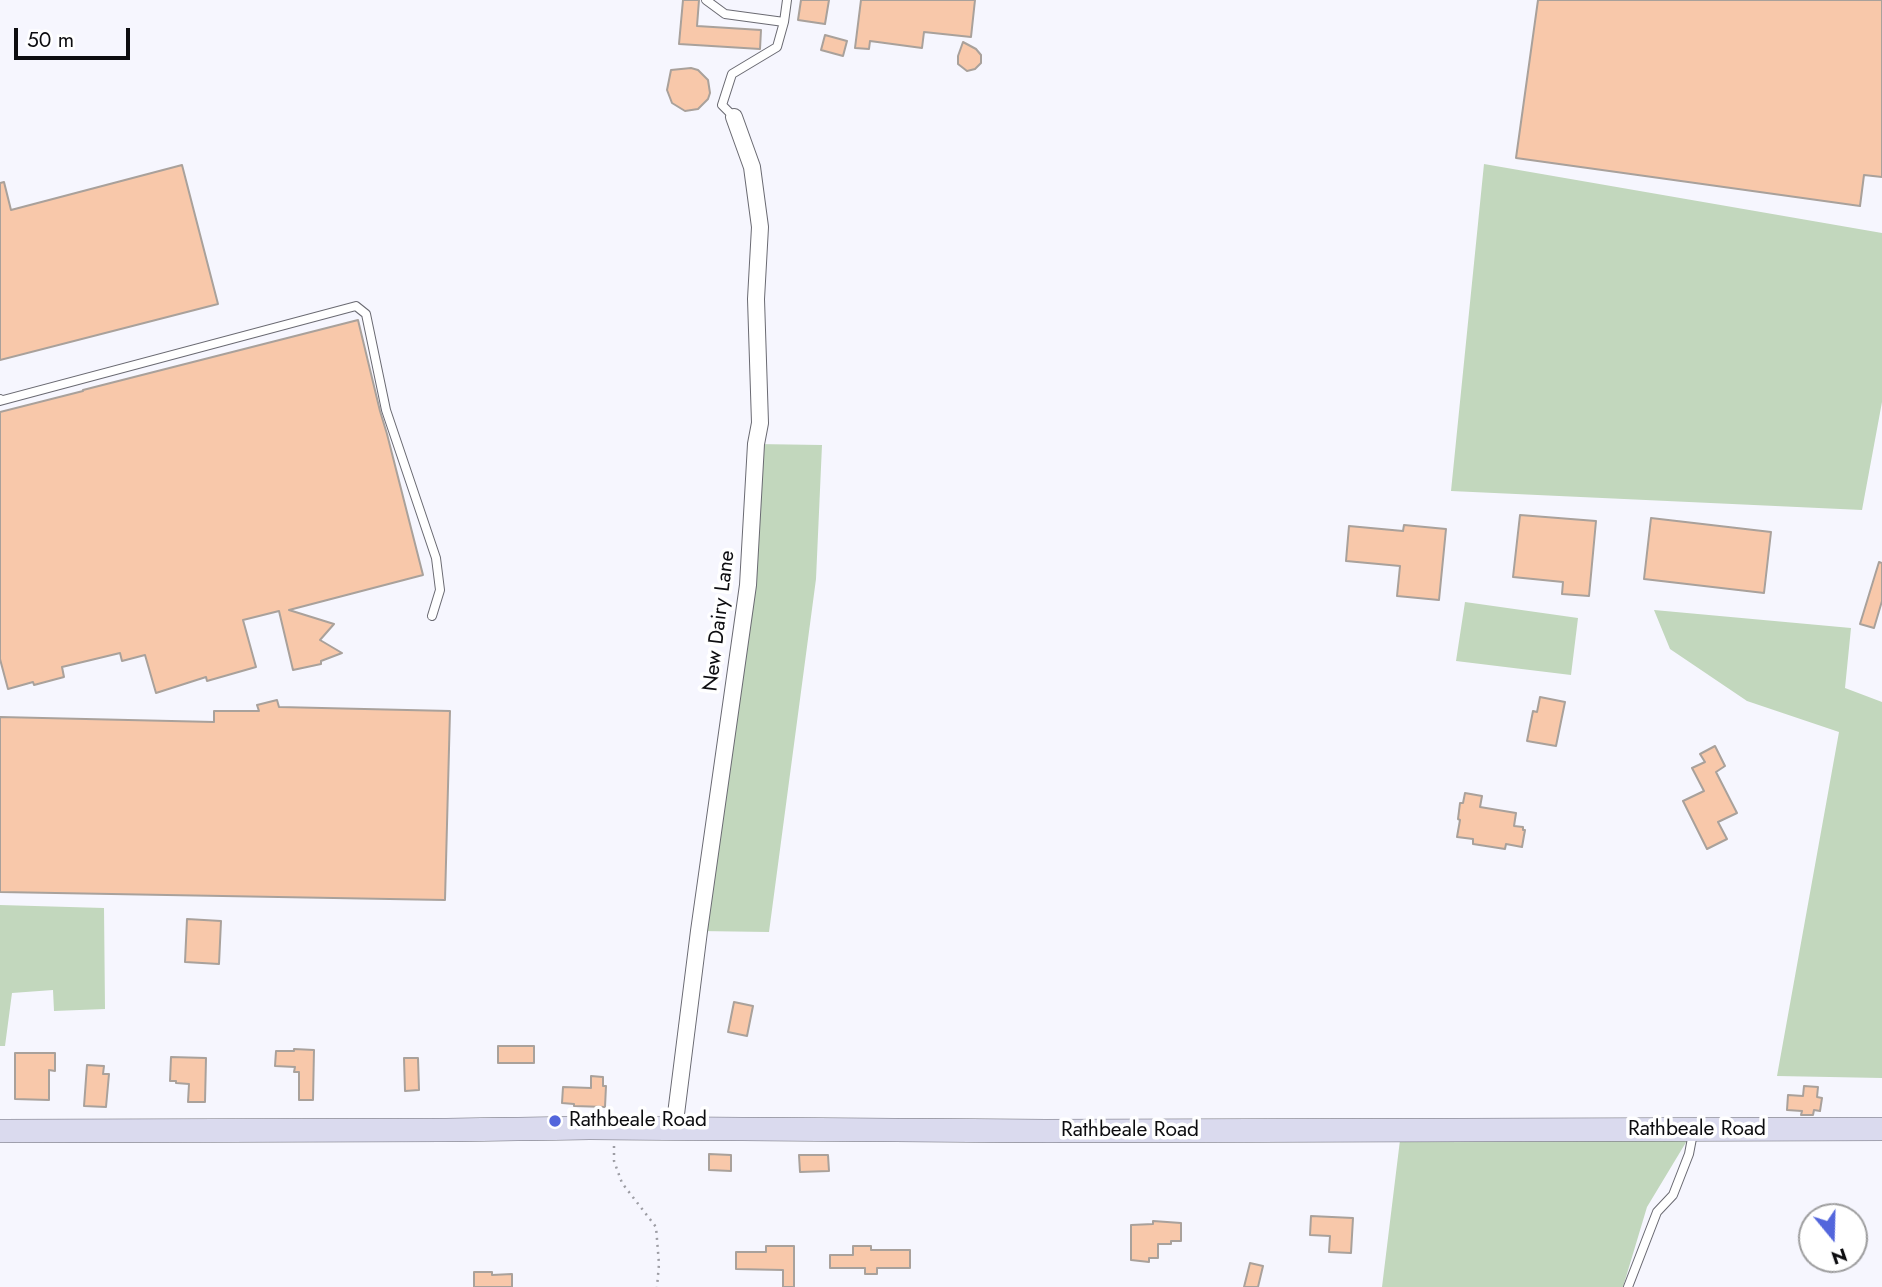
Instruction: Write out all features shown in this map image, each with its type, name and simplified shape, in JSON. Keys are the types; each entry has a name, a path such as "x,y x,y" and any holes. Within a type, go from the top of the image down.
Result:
{"main road":[{"name":"Rathbeale Road","path":"0,1130 1882,1129"}],"street":[{"name":"New Dairy Lane","path":"674,1130 697,944 748,585 756,444 760,423 757,299 760,228 752,167 734,117"}],"lane":[{"path":"706,0 725,14 784,22"},
{"path":"734,117 722,105 732,74 777,47 787,0"},
{"path":"0,399 356,306 366,314 386,410 436,558 440,590 432,616"},
{"path":"1628,1287 1657,1212 1673,1195 1689,1154 1694,1130"}],"path":[{"path":"614,1129 614,1161 622,1183 656,1227 659,1264 657,1287"}],"green space":[{"path":"1484,164 1882,233 1882,402 1862,510 1451,491"},
{"path":"756,444 822,445 816,579 769,932 699,931 716,811"},
{"path":"1465,602 1578,618 1571,675 1456,661"},
{"path":"1654,610 1851,628 1845,688 1882,702 1882,1078 1777,1076 1839,732 1747,701 1670,649"},
{"path":"0,905 104,908 105,1009 54,1011 53,990 12,993 5,1046 0,1046"},
{"path":"1688,1139 1647,1207 1623,1287 1382,1287 1400,1140"}],"building":[{"path":"683,0 699,0 697,26 761,30 760,49 679,44"},
{"path":"801,0 829,0 825,24 798,20"},
{"path":"861,0 975,0 971,37 924,32 922,48 870,41 869,49 855,48"},
{"path":"1538,0 1882,0 1882,177 1864,175 1860,206 1516,158"},
{"path":"825,35 847,41 843,56 821,50"},
{"path":"963,42 981,55 981,63 975,69 967,71 958,64"},
{"path":"671,70 698,70 708,80 710,93 698,109 685,111 672,103 667,90"},
{"path":"182,165 218,304 0,360 0,183 4,182 11,210"},
{"path":"358,320 423,575 289,610 334,624 320,640 342,653 321,661 321,664 293,670 279,611 243,620 256,667 207,681 206,677 156,693 145,655 122,661 120,653 62,667 64,677 8,689 0,659 0,412"},
{"path":"1520,515 1596,521 1589,596 1562,594 1563,582 1513,577"},
{"path":"1651,518 1771,532 1764,593 1644,579"},
{"path":"1404,525 1446,529 1439,600 1397,596 1400,566 1346,561 1349,526 1403,531"},
{"path":"1879,562 1882,563 1882,601 1874,628 1860,624"},
{"path":"1540,697 1565,702 1556,746 1527,741 1533,711 1537,712"},
{"path":"277,700 279,707 450,711 445,900 0,892 0,717 214,722 214,711 259,711 257,705"},
{"path":"1715,746 1725,766 1716,772 1737,813 1718,822 1727,839 1707,849 1683,801 1704,791 1692,768 1705,762 1700,754"},
{"path":"1465,793 1482,796 1480,807 1516,813 1514,826 1523,827 1525,830 1522,847 1506,844 1505,849 1473,844 1473,839 1457,837 1460,803 1463,803"},
{"path":"187,919 221,921 219,964 185,962"},
{"path":"734,1002 753,1006 747,1036 728,1032"},
{"path":"498,1046 534,1046 534,1063 498,1063"},
{"path":"314,1050 313,1100 299,1100 299,1072 294,1072 295,1067 275,1066 276,1051"},
{"path":"15,1053 55,1053 55,1071 49,1070 49,1100 15,1099"},
{"path":"171,1057 206,1058 205,1102 188,1102 189,1084 170,1081"},
{"path":"404,1058 418,1058 419,1090 405,1091"},
{"path":"87,1065 104,1066 103,1074 109,1074 106,1107 84,1106"},
{"path":"591,1076 603,1077 603,1086 606,1086 605,1107 562,1103 563,1087 591,1088"},
{"path":"1804,1086 1818,1087 1817,1097 1822,1098 1820,1111 1814,1110 1813,1115 1801,1115 1802,1111 1787,1110 1788,1095 1803,1096"},
{"path":"709,1154 731,1155 731,1171 709,1170"},
{"path":"799,1155 828,1155 829,1171 800,1172"},
{"path":"1311,1216 1353,1218 1351,1253 1329,1252 1330,1236 1310,1235"},
{"path":"1153,1221 1181,1223 1181,1241 1158,1244 1158,1258 1149,1258 1149,1262 1131,1260 1131,1225 1153,1224"},
{"path":"766,1246 794,1246 794,1287 783,1287 783,1270 736,1269 736,1252 766,1252"},
{"path":"853,1246 871,1246 871,1250 910,1250 910,1268 877,1268 877,1274 865,1274 865,1268 830,1268 830,1255 853,1255"},
{"path":"1250,1263 1263,1266 1258,1287 1244,1287"},
{"path":"474,1272 512,1274 512,1287 474,1287"}],"place":[{"name":"Rathbeale Road","path":"555,1121"}]}
